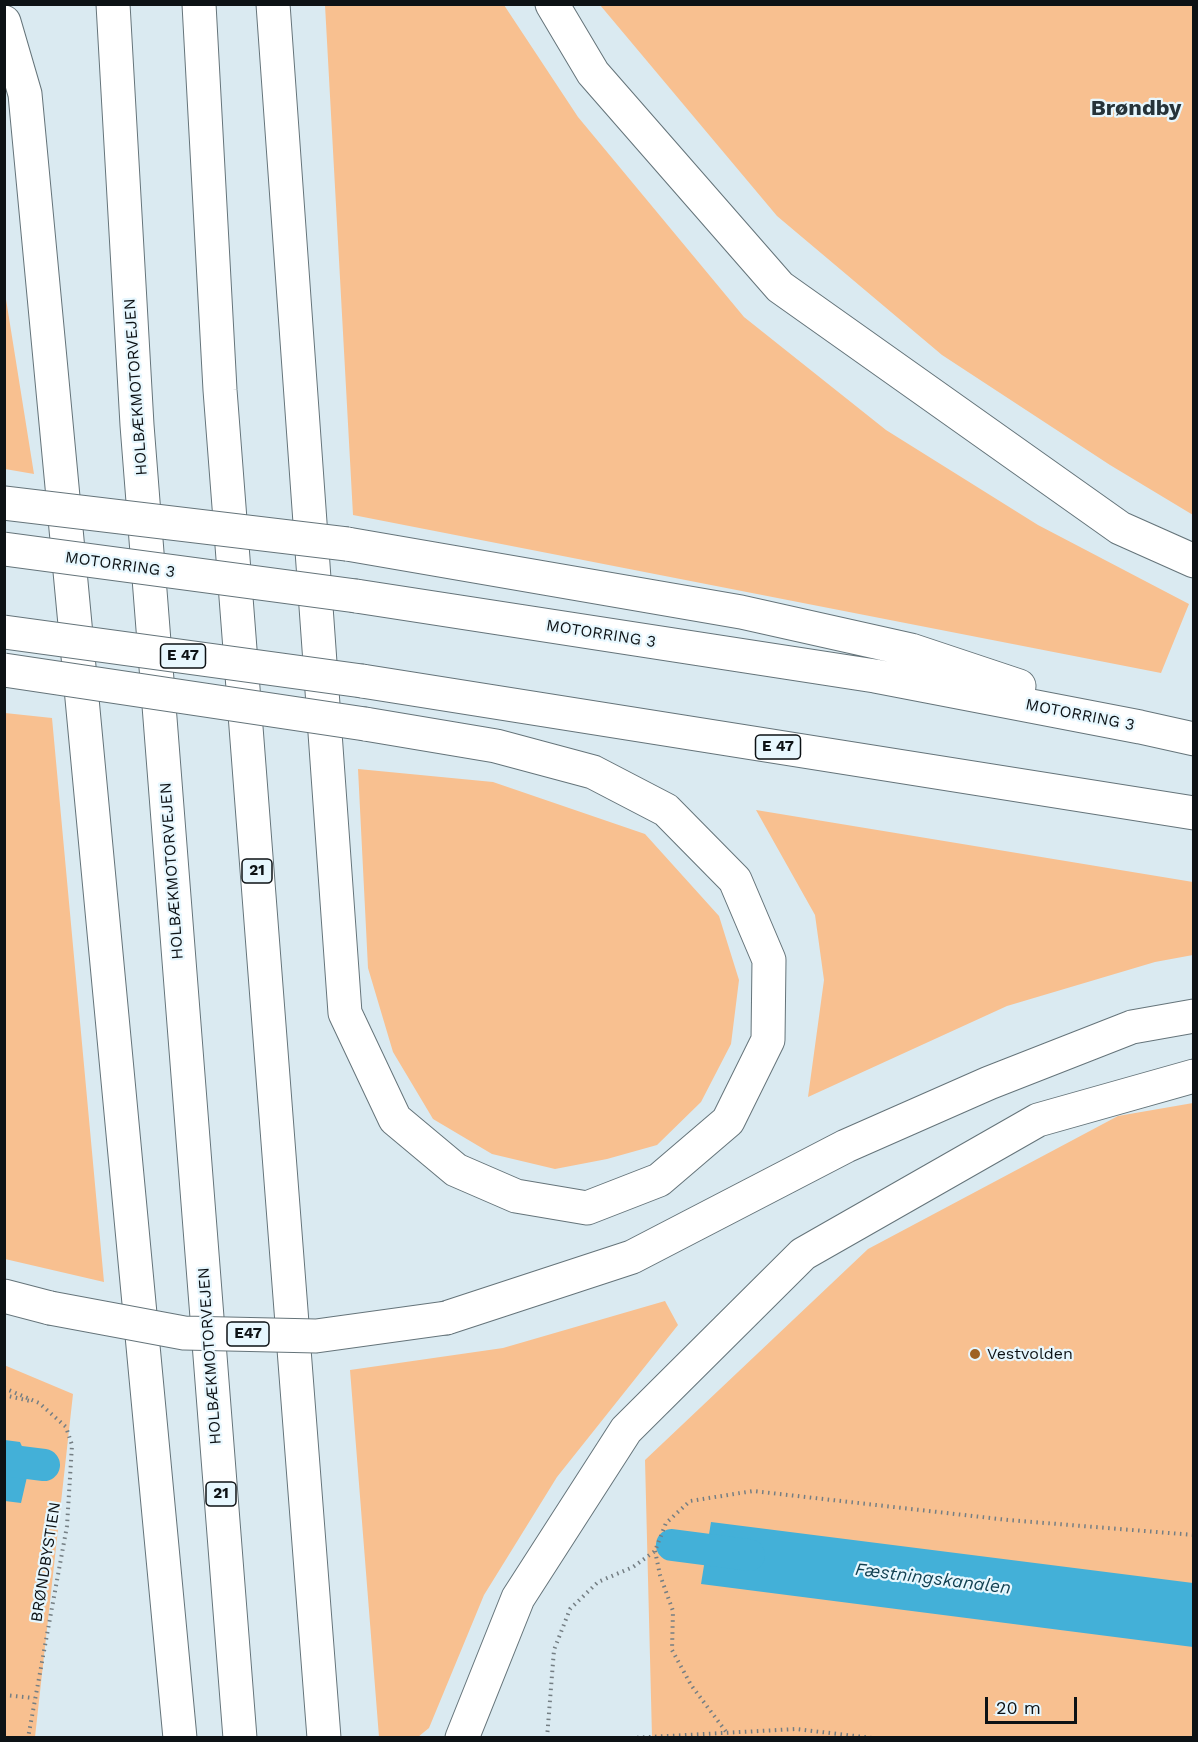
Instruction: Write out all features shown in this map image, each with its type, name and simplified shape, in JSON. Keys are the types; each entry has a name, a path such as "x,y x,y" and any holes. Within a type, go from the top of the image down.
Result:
{"highway":[{"name":"HOLBÆKMOTORVEJEN","path":"113,4 137,425 240,1737"},
{"name":"21","path":"199,4 220,390 324,1737"},
{"path":"4,670 365,724 496,746 593,772 666,810 735,880 769,960 768,1040 728,1120 659,1180 587,1208 516,1196 456,1170 395,1119 345,1013 273,4"},
{"path":"552,4 594,73 780,287 1120,528 1194,561"},
{"path":"4,22 25,94 180,1737"},
{"path":"4,503 347,544 741,612 911,650 1140,727"},
{"name":"MOTORRING 3","path":"4,549 356,596 875,676 1194,739"},
{"name":"E 47","path":"4,632 362,681 1194,813"},
{"name":"E47","path":"4,1296 50,1308 184,1333 316,1336 446,1318 632,1257 846,1146 989,1083 1132,1027 1194,1016"},
{"path":"462,1737 518,1598 626,1430 803,1254 1038,1120 1194,1076"}],"path":[{"name":"BRØNDBYSTIEN","path":"4,1388 39,1403 66,1427 72,1445 67,1526 28,1737"},
{"path":"4,1395 39,1403"},
{"path":"548,1737 554,1650 570,1609 598,1582 633,1567 655,1551 666,1523 690,1501 753,1491 1008,1520 1194,1535"},
{"path":"655,1551 660,1575 673,1611 672,1650 691,1686 727,1733"},
{"path":"4,1695 34,1698"},
{"path":"630,1737 796,1730 872,1737"}],"shaded area":[{"path":"325,5 504,5 578,117 744,317 886,430 1038,525 1189,604 1161,673 353,515"},
{"path":"600,5 1193,5 1193,515 1110,465 942,355 777,216"},
{"path":"5,293 34,474 5,469"},
{"path":"5,713 52,718 104,1282 5,1259"},
{"path":"358,769 493,782 645,834 719,916 739,980 731,1044 701,1102 657,1145 607,1159 555,1169 492,1154 433,1119 393,1052 368,968"},
{"path":"756,810 1193,882 1193,955 1155,962 1007,1006 808,1097 824,980 815,915"},
{"name":"Vestvolden","path":"1193,1103 1193,1737 652,1737 645,1460 868,1249 1118,1116"},
{"path":"665,1301 678,1325 557,1477 484,1595 429,1728 418,1737 379,1737 350,1370 503,1348"},
{"path":"4,1365 73,1394 35,1737 5,1737"}],"water":[{"path":"5,1440 20,1442 30,1464 21,1503 5,1501"},
{"path":"711,1522 1193,1583 1193,1647 701,1584"}],"waterway":[{"name":"Fæstningskanalen","path":"4,1460 44,1465"},
{"name":"Fæstningskanalen","path":"672,1545 749,1555"}],"place":[{"name":"Vestvolden","path":"975,1354"}],"district":[{"name":"Brøndby","path":"1136,109"}]}
